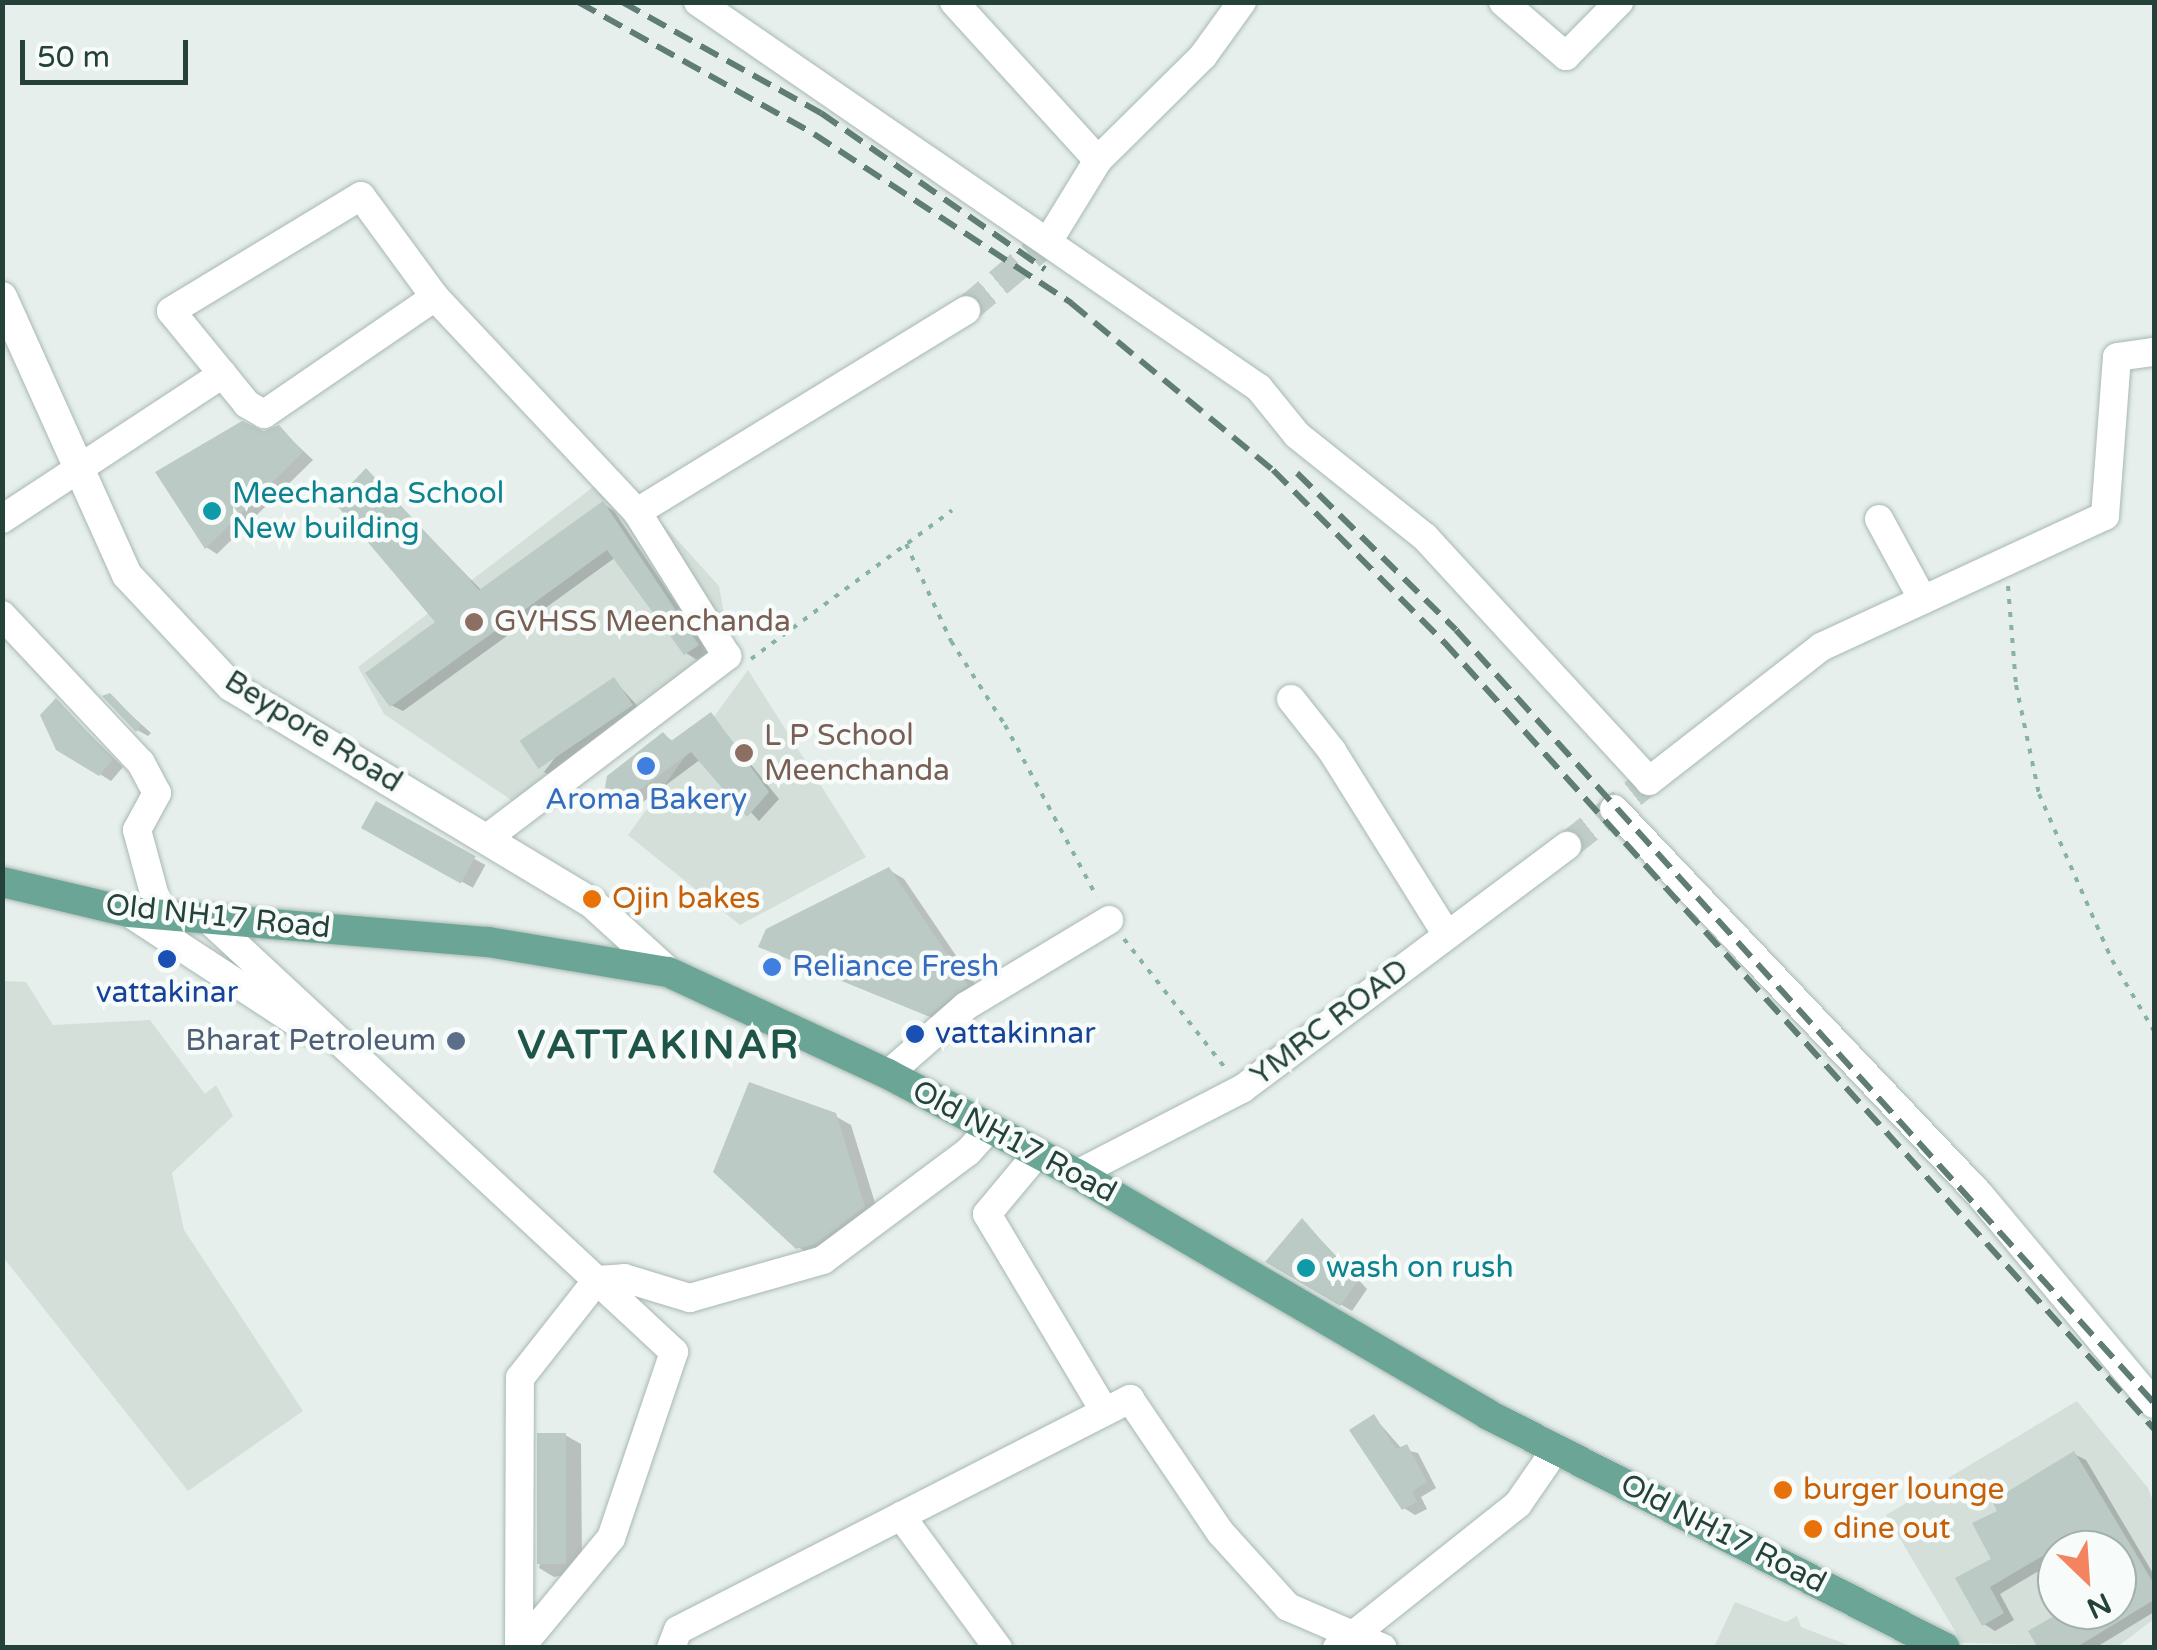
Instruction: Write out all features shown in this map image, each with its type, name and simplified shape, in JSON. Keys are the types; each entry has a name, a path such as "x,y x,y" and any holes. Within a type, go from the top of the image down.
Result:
{"main road":[{"name":"Beypore Road","path":"2,297 127,574 231,686 592,903 668,972"},
{"name":"Old NH17 Road","path":"2,882 129,912 488,942 668,972 888,1074 1077,1174 1556,1450 1944,1648"}],"street":[{"path":"698,2 851,102 1001,216 1049,240 1096,282 1259,388 1297,435 1425,537 1650,782 1821,647 2105,516 2117,358 2154,352"},
{"path":"954,2 1098,160"},
{"path":"1049,240 1098,160 1203,56 1242,2"},
{"path":"1503,2 1566,56 1618,2"},
{"path":"435,298 264,414 247,404 171,311 362,196 435,298 637,512 726,656 486,840"},
{"path":"637,512 966,310"},
{"path":"2,518 77,464 223,374"},
{"path":"1879,519 1923,600"},
{"path":"2,615 141,763 157,793 138,830 160,915"},
{"path":"1291,699 1332,751 1447,936"},
{"path":"1614,809 1980,1195 2154,1404"},
{"name":"YMRC ROAD","path":"1077,1174 1242,1088 1567,846"},
{"path":"129,912 384,1079"},
{"path":"208,918 674,1352 611,1538 520,1646"},
{"path":"888,1074 966,1006 1110,920"},
{"path":"520,1646 520,1378 598,1280 624,1278 690,1298 824,1260 968,1152 989,1128"},
{"path":"1037,1154 987,1214 1105,1412"},
{"path":"671,1648 678,1630 1130,1399 1220,1532 1288,1606 1347,1641 1383,1648"},
{"path":"1347,1641 1518,1504 1556,1450"},
{"path":"901,1516 998,1648"}],"path":[{"path":"906,544 951,640 1005,725 1110,920 1242,1088"},
{"path":"2008,561 2016,685 2039,794 2112,960 2154,1031"}],"shaded area":[{"path":"605,478 633,491 719,586 731,654 517,804 384,714 358,667"},
{"name":"L P School Meenchanda","path":"748,670 866,857 740,925 628,835"},
{"path":"3,981 26,982 53,1025 150,1020 205,1094 216,1085 233,1116 172,1173 184,1230 303,1411 188,1491 3,1257"},
{"path":"2077,1401 2148,1488 2154,1504 2154,1619 2117,1647 1962,1643 1886,1515"},
{"path":"1735,1602 1786,1622 1797,1616 1801,1627 1853,1647 1714,1647"}],"building":[{"name":"Meechanda School New building","path":"242,421 264,431 279,425 303,452 205,549 155,472"},
{"path":"366,468 479,590 603,501 699,645 684,655 607,550 390,707 365,673 435,622 334,502"},
{"path":"614,677 633,705 539,769 519,741"},
{"path":"110,693 141,725 136,732 102,696"},
{"path":"56,698 113,759 99,776 56,750 40,715"},
{"path":"711,712 769,792 747,817 691,752 630,797 604,793 607,776 663,732 671,741"},
{"path":"376,801 476,856 461,883 361,828"},
{"path":"889,867 968,985 928,1016 758,947 766,929"},
{"path":"749,1082 836,1113 865,1207 815,1244 796,1249 713,1172"},
{"name":"wash on rush","path":"1302,1218 1357,1282 1340,1306 1265,1262"},
{"path":"1374,1414 1396,1449 1407,1444 1427,1482 1412,1491 1417,1502 1402,1510 1349,1430"},
{"path":"537,1433 566,1433 566,1564 537,1564"},
{"path":"2074,1451 2122,1530 2037,1530 2037,1559 1990,1587 2004,1613 1982,1626 1955,1578 1991,1559 1972,1523 1997,1511 1992,1501"},
{"path":"2137,1556 2154,1584 2154,1600 2137,1610"},
{"path":"2037,1626 2037,1630 2105,1630 2075,1648 2038,1648 2028,1631"}],"tunnel":[{"path":"966,310 1049,240"},
{"path":"1567,846 1649,781"}],"railway":[{"path":"578,2 814,134 1071,303 1273,470 1444,642 2154,1429"},
{"path":"622,2 821,113 1045,269"},
{"path":"1297,473 1456,630 2154,1403"}],"place":[{"name":"Meechanda School New building","path":"212,511"},
{"name":"GVHSS Meenchanda","path":"474,622"},
{"name":"L P School Meenchanda","path":"744,753"},
{"name":"Aroma Bakery","path":"646,766"},
{"name":"Ojin bakes","path":"592,899"},
{"name":"vattakinar","path":"167,959"},
{"name":"Reliance Fresh","path":"772,967"},
{"name":"vattakinnar","path":"915,1034"},
{"name":"Bharat Petroleum","path":"456,1041"},
{"name":"wash on rush","path":"1306,1268"},
{"name":"burger lounge","path":"1783,1490"},
{"name":"dine out","path":"1813,1529"}],"district":[{"name":"VATTAKINAR","path":"659,1045"}]}
